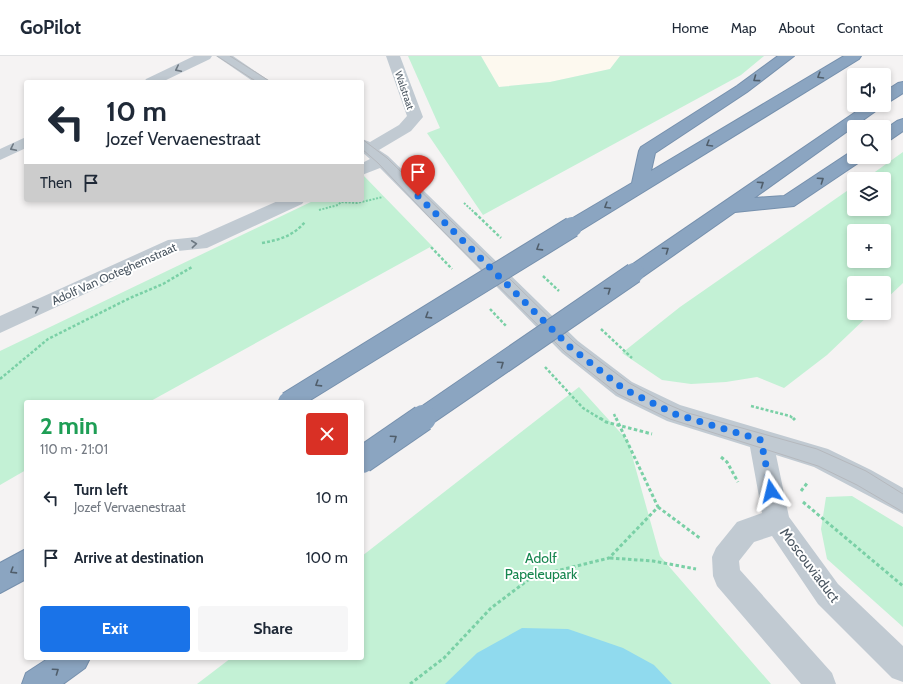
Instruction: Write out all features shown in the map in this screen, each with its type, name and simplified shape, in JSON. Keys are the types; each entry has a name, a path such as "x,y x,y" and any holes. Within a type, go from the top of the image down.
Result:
{"highway":[{"path":"640,186 647,151 742,89 787,56"},
{"path":"291,400 854,56"},
{"path":"891,94 903,86"},
{"path":"364,459 866,112"},
{"path":"891,132 903,124"},
{"path":"729,206 788,202 847,162"},
{"path":"0,579 24,564"},
{"path":"37,684 72,660"}],"street":[{"path":"155,80 205,56"},
{"path":"224,56 261,80"},
{"name":"Walstraat","path":"366,147 405,128 415,117 393,56"},
{"path":"0,155 24,143"},
{"path":"366,147 382,160 570,347 624,389 675,414 818,457 862,478 903,502"},
{"path":"364,169 382,160"},
{"name":"Adolf Van Ooteghemstraat","path":"0,325 175,245 200,243 292,202"},
{"name":"Moscouviaduct","path":"761,440 777,522 828,594 903,667"},
{"path":"777,522 746,531 726,567 821,684"}],"path":[{"path":"364,201 386,196 407,185"},
{"path":"460,200 507,243"},
{"path":"317,211 338,205 340,202"},
{"path":"349,202 361,202"},
{"path":"230,230 250,243 259,244 287,237 298,231 307,220"},
{"path":"0,379 48,339 189,270 203,253 200,243"},
{"path":"542,275 565,296"},
{"path":"600,329 641,366 624,389 618,394 614,416 658,507 726,567"},
{"path":"745,405 790,416 804,426 817,449 818,457 816,470 797,496 903,586"},
{"path":"609,558 658,507"},
{"path":"410,684 444,658 491,608 532,577 609,558 726,567"}],"shaded area":[{"path":"481,56 620,56 610,69 550,82 499,87"}],"green space":[{"path":"408,56 481,56 499,87 550,82 610,69 620,56 764,56 741,75 483,215 427,133 440,128"},
{"path":"903,152 903,283 891,294 891,276 847,276 847,320 864,320 827,355 784,388 757,377 726,382 691,384 662,380 622,353 680,307 847,191 847,216 891,216 891,172 875,172 886,164 891,164 891,161"},
{"path":"364,176 432,246 153,400 24,400 24,471 0,485 0,351 311,202 364,202"},
{"name":"Adolf Papeleupark","path":"579,387 628,441 660,556 771,684 197,684 228,660 364,660 364,554"},
{"path":"852,496 903,527 903,627 827,559 821,529 826,497"}],"water":[{"path":"522,628 568,629 623,648 654,665 672,684 445,684 477,653"}],"tram line":[{"path":"217,56 254,80"},
{"path":"230,56 268,80"},
{"path":"364,141 387,158 575,343 629,383 667,404 688,413 817,449 866,471 903,494"},
{"path":"364,151 378,163 430,218 565,352 618,394 670,419 818,466 857,485 903,512"}],"route":[{"path":"418,196 570,347 624,389 675,414 722,430 761,440 771,491"}]}
